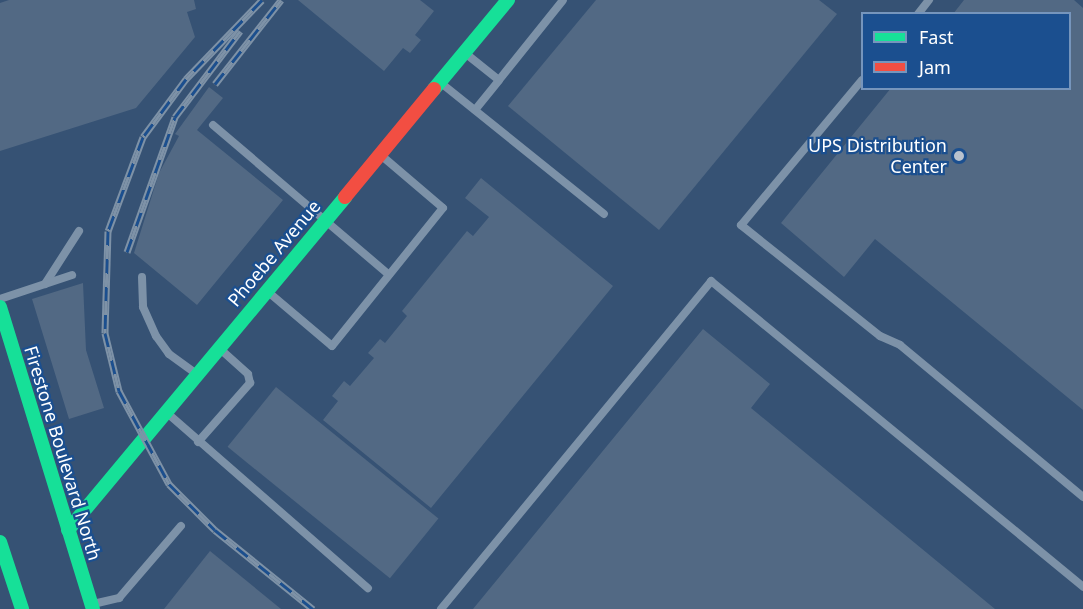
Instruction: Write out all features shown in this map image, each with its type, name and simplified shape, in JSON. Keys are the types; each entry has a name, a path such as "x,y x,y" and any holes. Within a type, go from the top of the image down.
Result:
{"main road":[{"name":"Phoebe Avenue","path":"68,530 508,0"},
{"name":"Firestone Boulevard North","path":"0,307 92,607"},
{"path":"0,542 22,609"}],"lane":[{"path":"475,110 563,0"},
{"path":"920,12 929,0"},
{"path":"464,52 499,80"},
{"path":"861,81 741,225 880,336 900,345 1083,496"},
{"path":"440,82 604,214"},
{"path":"213,125 323,222 389,275"},
{"path":"266,290 332,346 443,208 380,154"},
{"path":"45,284 79,231"},
{"path":"0,299 72,275"},
{"path":"142,277 143,307 156,336 169,354 196,374"},
{"path":"441,609 711,281 1083,587"},
{"path":"198,442 250,383 248,374 219,348"},
{"path":"165,411 368,588"},
{"path":"92,607 119,598 181,526"}],"building":[{"path":"9,0 194,0 196,9 187,12 195,37 136,108 0,151 0,3"},
{"path":"298,0 420,0 434,11 415,35 421,40 410,53 403,48 384,71"},
{"path":"596,0 819,0 837,14 659,230 508,106"},
{"name":"UPS Distribution Center","path":"964,0 1074,0 1083,8 1083,410 875,239 844,277 781,223 889,90 1071,90 1071,12 955,12"},
{"path":"209,87 223,98 197,130 283,200 197,305 134,253 159,173 179,136 175,134"},
{"path":"481,178 613,286 431,508 323,420 338,401 332,396 344,381 350,386 374,358 368,353 380,339 385,343 407,316 402,311 467,231 473,236 489,217 465,198"},
{"path":"83,283 86,350 104,408 69,419 32,299"},
{"path":"703,329 770,384 751,408 995,609 473,609"},
{"path":"276,387 438,519 390,578 228,447"},
{"path":"210,551 281,609 164,609"}],"railway":[{"path":"262,0 186,79 143,137 108,231 105,333 119,391 169,484 215,530 313,609"},
{"path":"215,84 281,0"},
{"path":"127,252 175,117 240,31"}],"traffic: fast":[{"path":"434,89 508,0"},
{"path":"68,530 345,197"},
{"path":"0,307 93,609"},
{"path":"0,542 22,609"}],"traffic: jam":[{"path":"345,197 434,89"}],"place":[{"name":"UPS Distribution Center","path":"959,156"}]}
